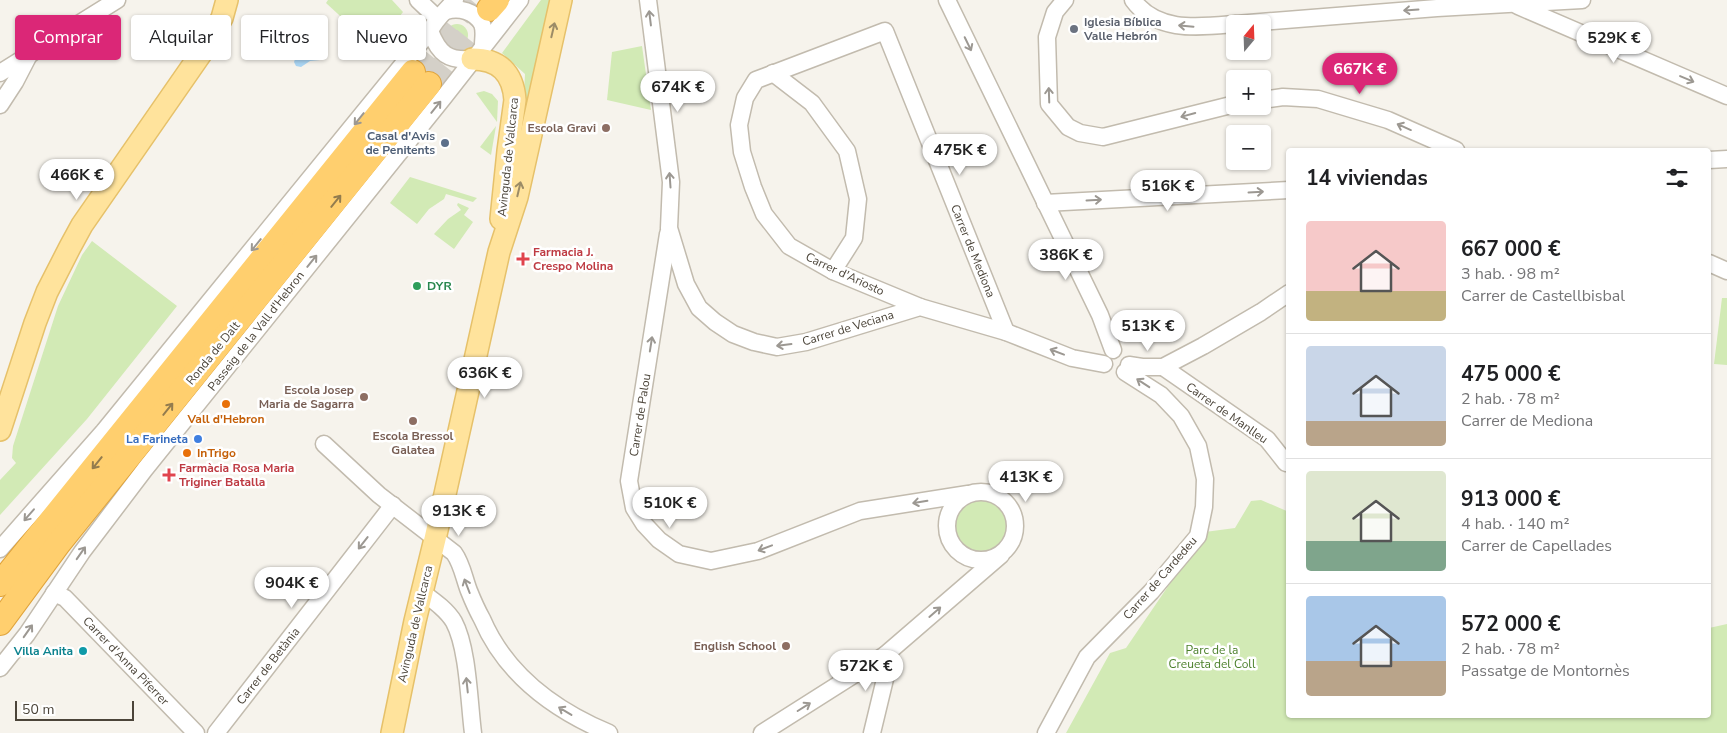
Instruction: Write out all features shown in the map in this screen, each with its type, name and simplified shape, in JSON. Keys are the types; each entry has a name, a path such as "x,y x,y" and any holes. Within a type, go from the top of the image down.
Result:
{"highway":[{"name":"Ronda de Dalt","path":"0,584 421,78 59,543 0,623"}],"main road":[{"path":"0,430 35,323 58,270 82,225 207,44 222,18 227,0"},
{"name":"Avinguda de Vallcarca","path":"392,733 415,621 499,252 517,197 561,0"},
{"name":"Avinguda de Vallcarca","path":"478,52 507,73 515,92 502,196 499,252"}],"street":[{"path":"94,15 117,0"},
{"path":"418,0 442,15"},
{"name":"Passeig de la Vall d'Hebron","path":"0,668 27,634 82,552 145,468 520,0"},
{"name":"Carrer de Veciana","path":"648,0 671,182 669,228 686,284 699,308 733,334 754,342 777,347 806,342 920,307"},
{"path":"947,0 1100,315 1108,357 1106,370 1113,375 1119,375 1127,368 1163,368 1204,346 1286,295"},
{"path":"1065,0 1055,12 1047,37 1049,104 1068,127 1080,133 1103,137 1226,106"},
{"path":"1133,0 1140,10 1167,24 1193,27 1226,25"},
{"path":"1271,21 1437,8 1582,0"},
{"path":"1514,4 1727,96"},
{"path":"0,548 104,431 442,15 453,9 465,10 481,23 484,32 478,52 453,59 440,50 442,15"},
{"name":"Carrer d'Ariosto","path":"885,31 756,80 745,98 739,125 742,152 764,214 788,246 833,271 920,307"},
{"name":"Carrer de Mediona","path":"885,31 1006,332"},
{"path":"0,73 23,60"},
{"path":"0,104 28,60"},
{"path":"773,73 812,103 847,151 858,199 854,238 833,271"},
{"path":"1271,99 1283,97 1318,99 1388,120 1451,148"},
{"path":"1711,160 1727,159"},
{"path":"1045,203 1286,190"},
{"name":"Carrer de Palou","path":"669,228 629,481 634,508 644,524 659,540 679,554 711,562 758,551 860,511 968,494"},
{"path":"1711,263 1727,270"},
{"path":"920,307 1006,332 1072,358 1108,357"},
{"name":"Carrer de Cardedeu","path":"1046,733 1087,656 1151,592 1198,536 1204,507 1205,479 1198,446 1181,416 1161,395 1127,368"},
{"name":"Carrer de Manlleu","path":"1163,368 1267,439 1286,463"},
{"path":"324,444 379,495 454,553 483,623 499,651 520,676 539,694 560,708 584,722 609,733"},
{"path":"762,733 885,654 1001,555 1013,542 1016,530 1015,518 1011,508 992,493 968,494 952,508 947,519 948,537 954,548 973,560 985,561 1001,555"},
{"name":"Carrer de Betània","path":"216,733 393,505"},
{"name":"Carrer d'Anna Piferrer","path":"54,593 65,598 196,733"},
{"path":"422,593 437,603 453,620 462,640 472,733"},
{"path":"872,733 885,679 885,654"}],"green space":[{"path":"328,0 392,0 403,12 401,15 339,15 326,3"},
{"path":"541,0 553,0 514,167 525,74 502,53"},
{"path":"457,24 465,27 468,35 465,43 457,46 449,43 446,35 449,27"},
{"path":"642,46 651,110 607,100 612,52"},
{"path":"484,91 492,94 498,101 497,122 476,93"},
{"path":"496,126 491,155 480,147"},
{"path":"410,177 477,198 473,202 446,194 444,199 429,209 417,224 390,203"},
{"path":"458,203 469,208 464,215 473,222 454,249 434,234 448,219 461,210 457,205"},
{"path":"92,241 177,306 87,419 0,515 0,480 16,463 12,458 13,446 58,306 82,255"},
{"path":"1722,298 1727,298 1727,365 1714,364"},
{"path":"981,500 991,502 999,508 1005,516 1007,526 1005,536 999,544 991,550 981,552 971,550 963,544 957,536 955,526 957,516 963,508 971,502"},
{"name":"Parc de la Creueta del Coll","path":"1261,500 1286,511 1286,718 1711,718 1711,628 1727,624 1727,733 1066,733 1110,653 1126,648 1205,532 1235,528 1251,501"}],"water":[{"path":"295,60 320,60 310,61 301,67 296,66"}],"tunnel":[{"path":"413,72 471,0"},
{"path":"429,84 489,9"}],"place":[{"name":"Iglesia Bíblica Valle Hebrón","path":"1074,29"},
{"name":"Escola Gravi","path":"606,128"},
{"name":"Casal d'Avis de Penitents","path":"445,143"},
{"name":"Farmacia J. Crespo Molina","path":"523,259"},
{"name":"DYR","path":"417,286"},
{"name":"Escola Josep Maria de Sagarra","path":"364,397"},
{"name":"Vall d'Hebron","path":"226,404"},
{"name":"Escola Bressol Galatea","path":"413,421"},
{"name":"La Farineta","path":"198,439"},
{"name":"InTrigo","path":"187,453"},
{"name":"Farmàcia Rosa Maria Triginer Batalla","path":"169,475"},
{"name":"English School","path":"786,646"},
{"name":"Villa Anita","path":"83,651"}]}
